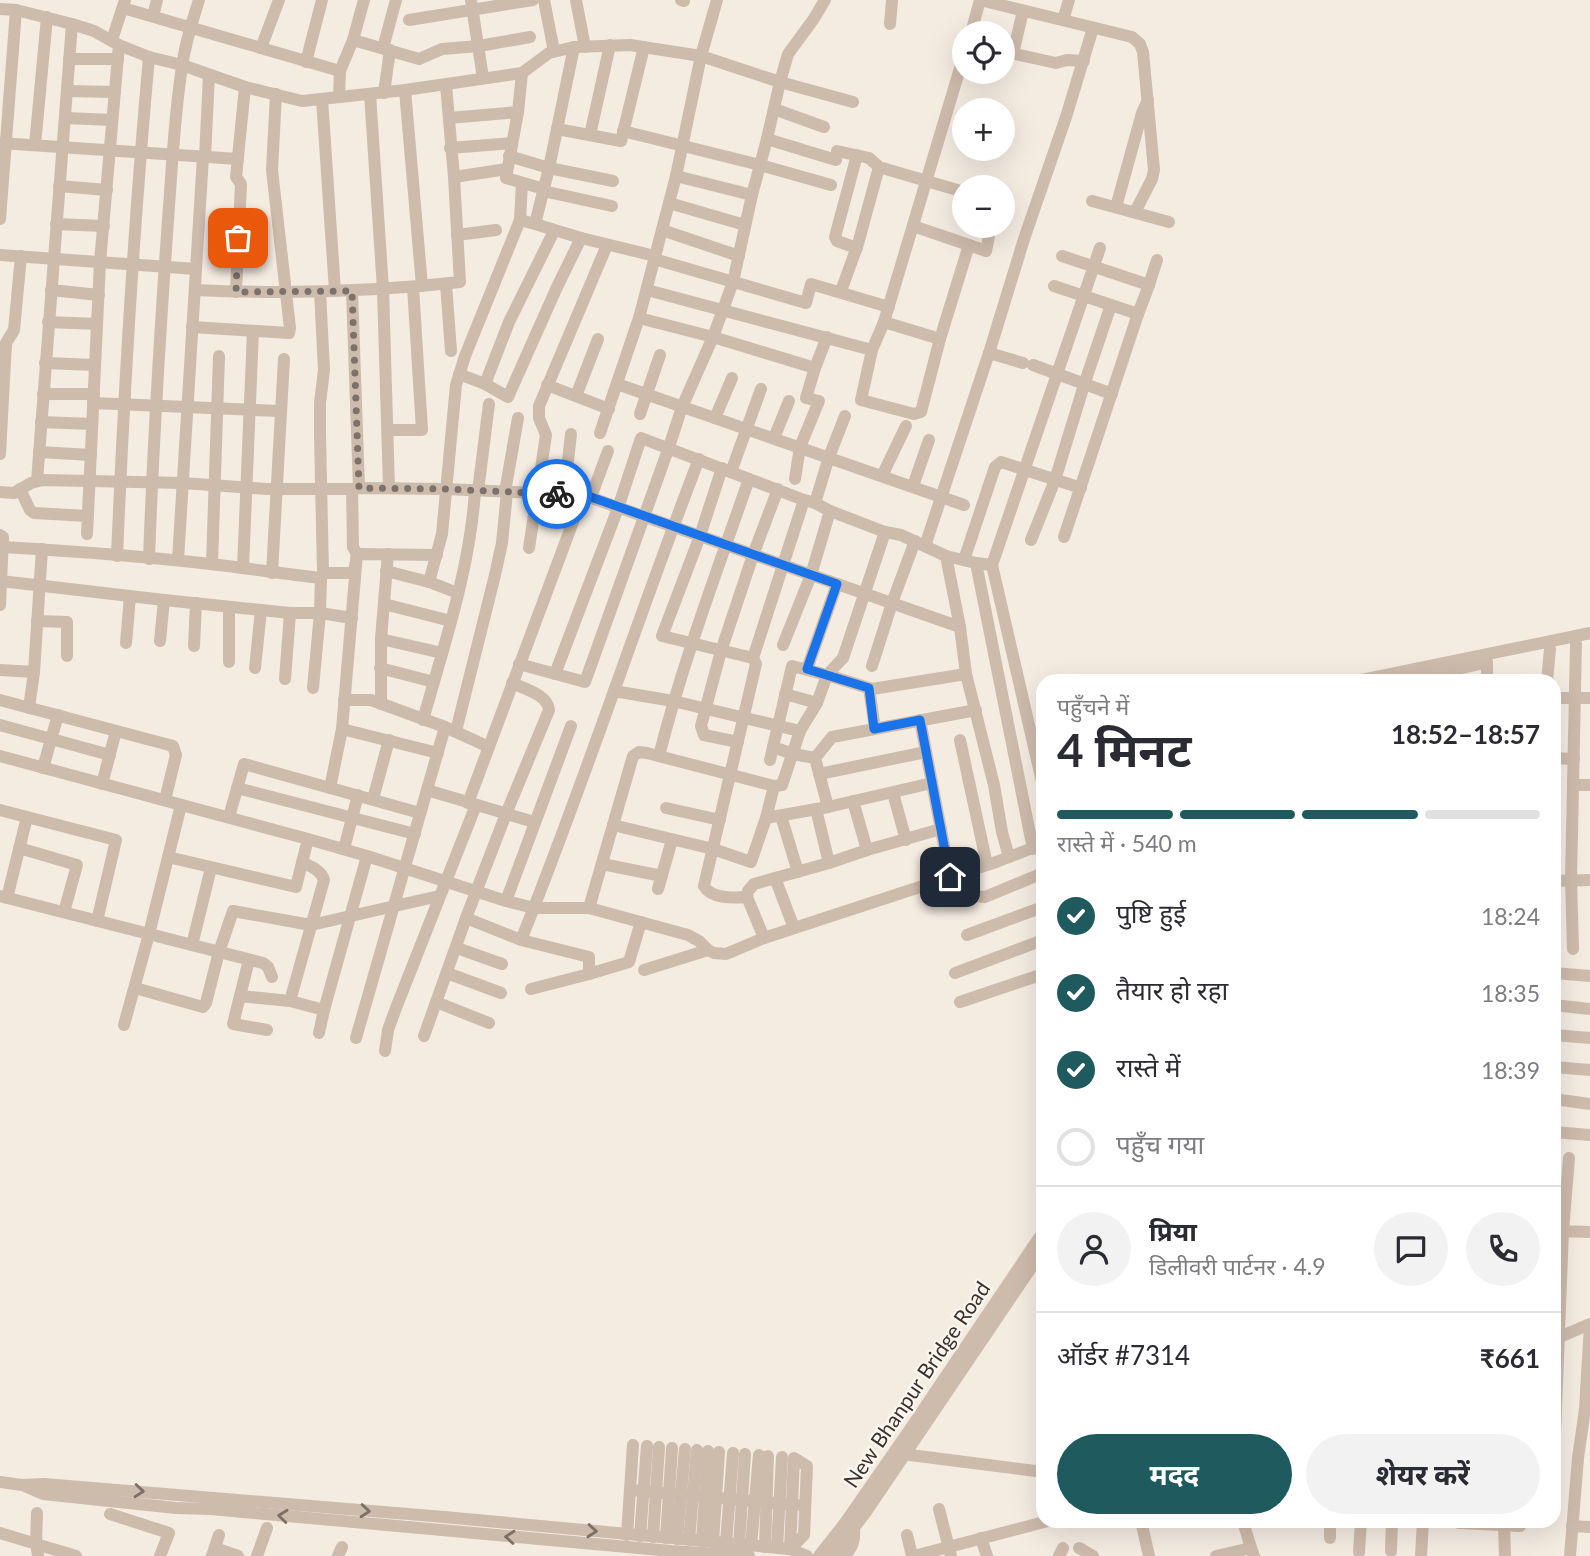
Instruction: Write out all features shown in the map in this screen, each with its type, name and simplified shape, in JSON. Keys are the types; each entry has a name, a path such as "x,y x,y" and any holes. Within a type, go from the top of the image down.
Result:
{"street":[{"path":"153,16 157,0"},
{"path":"149,559 173,155 182,65 199,0"},
{"path":"306,62 322,0"},
{"path":"339,97 340,71 353,40 364,0"},
{"path":"384,93 386,49 396,0"},
{"path":"409,20 472,5 533,0"},
{"path":"544,0 554,51"},
{"path":"535,224 579,47 576,0"},
{"path":"600,433 647,290 683,146 701,55 717,0"},
{"path":"520,664 585,682 682,407 724,311 790,50 814,20 825,0"},
{"path":"890,24 891,0"},
{"path":"974,21 980,0 1023,7 1132,37 1140,44 1149,100 1154,170 1135,212"},
{"path":"1063,20 1069,0"},
{"path":"261,48 277,1"},
{"path":"87,534 100,262 117,59 115,43 124,4 153,16 340,71"},
{"path":"472,5 483,78"},
{"path":"1023,7 1015,54 1056,63 1067,60 1083,61"},
{"path":"0,9 16,10 72,24 94,31 149,57 182,65 245,87 302,101 384,93 522,73 554,51 610,45 701,55 780,82 853,102"},
{"path":"0,219 3,143 16,10"},
{"path":"35,145 47,17"},
{"path":"37,481 72,24"},
{"path":"872,666 892,603 941,496 1093,27"},
{"path":"353,40 419,58 443,49 530,37"},
{"path":"590,135 610,45"},
{"path":"557,129 621,141 644,47"},
{"path":"117,556 140,152 149,57"},
{"path":"69,59 117,59"},
{"path":"522,73 506,178 543,190 612,206"},
{"path":"178,560 209,75"},
{"path":"955,84 889,307 872,349 861,400 914,414 921,412 969,245"},
{"path":"195,290 320,292 460,282 446,85"},
{"path":"236,292 241,184 236,177 245,87"},
{"path":"388,430 422,430 417,286 405,90"},
{"path":"67,91 115,92"},
{"path":"192,327 289,333 287,292 272,170 276,94"},
{"path":"370,94 383,289 389,488"},
{"path":"322,99 335,291"},
{"path":"1116,207 1143,110 1149,100"},
{"path":"774,109 824,127"},
{"path":"449,118 518,113"},
{"path":"65,118 112,120"},
{"path":"623,131 760,165 831,186"},
{"path":"767,139 837,155 869,158 879,167 952,188"},
{"path":"3,143 238,159"},
{"path":"450,148 510,156 549,168 612,181"},
{"path":"857,155 835,237 838,241 857,248"},
{"path":"454,177 510,156"},
{"path":"841,292 857,248 879,167"},
{"path":"676,176 752,195"},
{"path":"429,582 442,534 456,385 520,220 522,183"},
{"path":"59,186 107,190"},
{"path":"1092,201 1169,222"},
{"path":"669,202 745,225"},
{"path":"520,220 806,303 811,284 889,307"},
{"path":"56,224 104,226"},
{"path":"913,226 986,251 988,238"},
{"path":"457,235 496,230"},
{"path":"662,230 739,257"},
{"path":"485,384 509,322 554,231"},
{"path":"459,374 508,397 580,238"},
{"path":"529,548 546,435 539,412 547,385 607,245"},
{"path":"1036,756 992,565 1100,248"},
{"path":"0,255 196,269"},
{"path":"0,454 6,343 14,330 21,257"},
{"path":"1062,257 1149,285"},
{"path":"1064,537 1157,260"},
{"path":"446,284 451,351"},
{"path":"1054,286 1138,314"},
{"path":"51,290 99,295"},
{"path":"647,290 872,349"},
{"path":"330,788 342,729 357,554 353,547 356,488 352,291"},
{"path":"313,688 322,576 320,414 324,370 320,292"},
{"path":"1031,540 1055,480 1111,305"},
{"path":"639,318 815,368"},
{"path":"48,322 97,324"},
{"path":"884,322 940,339"},
{"path":"243,568 253,331"},
{"path":"794,479 800,447 819,401 806,398 827,337"},
{"path":"576,396 598,339"},
{"path":"989,353 1112,394"},
{"path":"640,414 660,355"},
{"path":"212,564 219,356"},
{"path":"272,573 284,359"},
{"path":"45,363 95,365"},
{"path":"715,418 732,378"},
{"path":"617,384 964,505"},
{"path":"547,385 609,408"},
{"path":"753,658 662,636 727,470 747,429 761,388"},
{"path":"43,394 125,404 280,411"},
{"path":"774,439 789,401"},
{"path":"423,720 451,621 473,525 489,404"},
{"path":"747,897 732,898 712,894 706,891 704,886 756,664 753,658 782,565 845,416"},
{"path":"356,1038 438,753 451,729 497,564 518,418"},
{"path":"41,422 92,424"},
{"path":"882,476 906,426"},
{"path":"564,495 571,434"},
{"path":"555,674 618,508 641,438 830,511 901,534 946,556 992,565"},
{"path":"913,486 929,440"},
{"path":"385,1051 388,1030 445,881 472,804 488,747 587,496 608,451"},
{"path":"39,452 91,455"},
{"path":"521,940 699,459"},
{"path":"1036,838 970,562 995,467 1001,462 1081,488"},
{"path":"659,756 691,644 749,479"},
{"path":"0,492 14,493 37,481 89,481 277,488 445,489 587,496 960,627"},
{"path":"20,489 34,513 88,516"},
{"path":"738,743 704,735 701,726 721,651 778,489"},
{"path":"783,645 811,575 830,511"},
{"path":"590,908 633,757 639,752 774,786 782,785 800,731 817,702 827,675 842,658 885,531"},
{"path":"0,605 1,539 42,549 178,560 272,573 322,576 354,573 357,554"},
{"path":"29,708 42,549"},
{"path":"357,554 438,555"},
{"path":"381,704 381,639 388,554"},
{"path":"946,556 966,674 1009,857"},
{"path":"386,571 458,593"},
{"path":"1,581 352,618"},
{"path":"807,669 837,584"},
{"path":"127,643 130,596"},
{"path":"160,641 163,600"},
{"path":"194,646 196,603"},
{"path":"384,604 451,621"},
{"path":"229,607 229,662"},
{"path":"255,668 261,610"},
{"path":"285,679 290,613"},
{"path":"37,621 67,622 67,656"},
{"path":"1391,674 1590,633"},
{"path":"381,639 442,653"},
{"path":"1435,674 1590,641"},
{"path":"1573,949 1571,880 1576,644"},
{"path":"1548,674 1550,649"},
{"path":"1487,662 1487,674"},
{"path":"815,758 772,754 792,666 876,689 966,674"},
{"path":"380,668 434,682"},
{"path":"0,670 34,672"},
{"path":"424,1036 466,918 549,710 545,699 512,683"},
{"path":"869,688 874,729"},
{"path":"614,691 673,701 800,731"},
{"path":"785,694 817,702"},
{"path":"1561,698 1590,698"},
{"path":"0,700 173,746 176,755 165,800"},
{"path":"344,700 371,700 451,729 488,747"},
{"path":"815,758 832,737 976,710"},
{"path":"43,768 58,715"},
{"path":"920,720 950,877"},
{"path":"0,725 110,755"},
{"path":"506,901 570,726"},
{"path":"342,729 438,753"},
{"path":"102,784 116,731"},
{"path":"373,799 389,740"},
{"path":"960,740 981,867 971,888 976,896 985,897 1036,876"},
{"path":"819,774 926,752"},
{"path":"0,756 344,849 506,901 534,908 590,908 641,922 688,935 714,953 726,954 764,938 1036,847"},
{"path":"815,758 830,863"},
{"path":"1561,758 1574,759"},
{"path":"229,817 244,764 421,813"},
{"path":"766,818 932,783"},
{"path":"1573,785 1590,785"},
{"path":"613,825 712,849 751,862 774,786"},
{"path":"237,788 415,834"},
{"path":"427,790 534,822"},
{"path":"893,793 906,840"},
{"path":"344,849 358,795"},
{"path":"853,801 867,850"},
{"path":"124,1025 181,805"},
{"path":"666,808 720,820"},
{"path":"0,810 116,840 97,921"},
{"path":"781,816 798,872"},
{"path":"27,817 3,897 263,963 272,977"},
{"path":"764,938 747,897 754,884 941,829"},
{"path":"168,857 296,887 308,839"},
{"path":"658,889 671,840"},
{"path":"19,848 77,865 64,912"},
{"path":"320,1032 367,856"},
{"path":"290,1001 324,880 319,871 302,862"},
{"path":"602,864 662,876"},
{"path":"192,945 211,868"},
{"path":"775,878 794,929"},
{"path":"1561,881 1590,880"},
{"path":"135,988 203,1007 233,911 311,925 439,896"},
{"path":"967,935 1036,910"},
{"path":"466,918 521,940 589,957 589,974"},
{"path":"531,989 629,962 641,922"},
{"path":"955,973 1036,943"},
{"path":"457,948 502,964"},
{"path":"645,970 708,950"},
{"path":"250,960 233,1024 267,1030"},
{"path":"447,973 501,993"},
{"path":"1561,974 1590,976"},
{"path":"960,1002 1036,976"},
{"path":"240,996 290,1001 324,1010"},
{"path":"436,1002 489,1023"},
{"path":"1561,1006 1590,1009"},
{"path":"1561,1036 1590,1038"},
{"path":"1561,1068 1590,1070"},
{"path":"1561,1101 1590,1104"},
{"path":"1561,1133 1590,1135"},
{"path":"1561,1216 1569,1158"},
{"path":"1561,1231 1590,1232"},
{"name":"New Bhanpur Bridge Road","path":"819,1556 911,1428 1036,1242"},
{"name":"New Bhanpur Bridge Road","path":"832,1556 854,1534 906,1452 1036,1260"},
{"path":"1561,1336 1590,1325 1588,1410 1578,1458 1570,1556"},
{"path":"633,1445 790,1552"},
{"path":"696,1450 711,1498 790,1552"},
{"path":"694,1542 711,1498 696,1450"},
{"path":"694,1542 711,1498 696,1450"},
{"path":"694,1542 711,1498 696,1450"},
{"path":"694,1542 711,1498 696,1450"},
{"path":"906,1452 910,1455 1036,1471"},
{"path":"694,1542 711,1498 770,1456 711,1498 694,1542"},
{"path":"1561,1457 1578,1458"},
{"path":"711,1498 794,1458 807,1466 804,1535 790,1552"},
{"path":"0,1482 22,1485 44,1483 660,1550 694,1542"},
{"path":"711,1498 806,1506"},
{"path":"229,1505 790,1552"},
{"path":"939,1509 950,1551"},
{"path":"37,1513 37,1550"},
{"path":"110,1514 169,1533 160,1556"},
{"path":"906,1535 913,1556 950,1551 981,1538 1036,1524"},
{"path":"1572,1526 1590,1527"},
{"path":"257,1556 267,1528"},
{"path":"1143,1528 1149,1556"},
{"path":"1216,1556 1252,1552 1245,1528"},
{"path":"1330,1538 1331,1528"},
{"path":"1359,1552 1361,1528"},
{"path":"1391,1551 1392,1528"},
{"path":"1420,1556 1422,1528"},
{"path":"1504,1528 1504,1556"},
{"path":"0,1533 37,1550 76,1556"},
{"path":"854,1534 862,1556"},
{"path":"845,1556 853,1547 854,1534"},
{"path":"981,1538 987,1556"},
{"path":"216,1546 238,1556"},
{"path":"1079,1548 1093,1556"}],"way so far":[{"path":"238,238 236,292 352,291 359,488 557,494"}],"route":[{"path":"557,494 591,497 837,584 807,669 869,688 874,729 920,720 950,877"}]}
